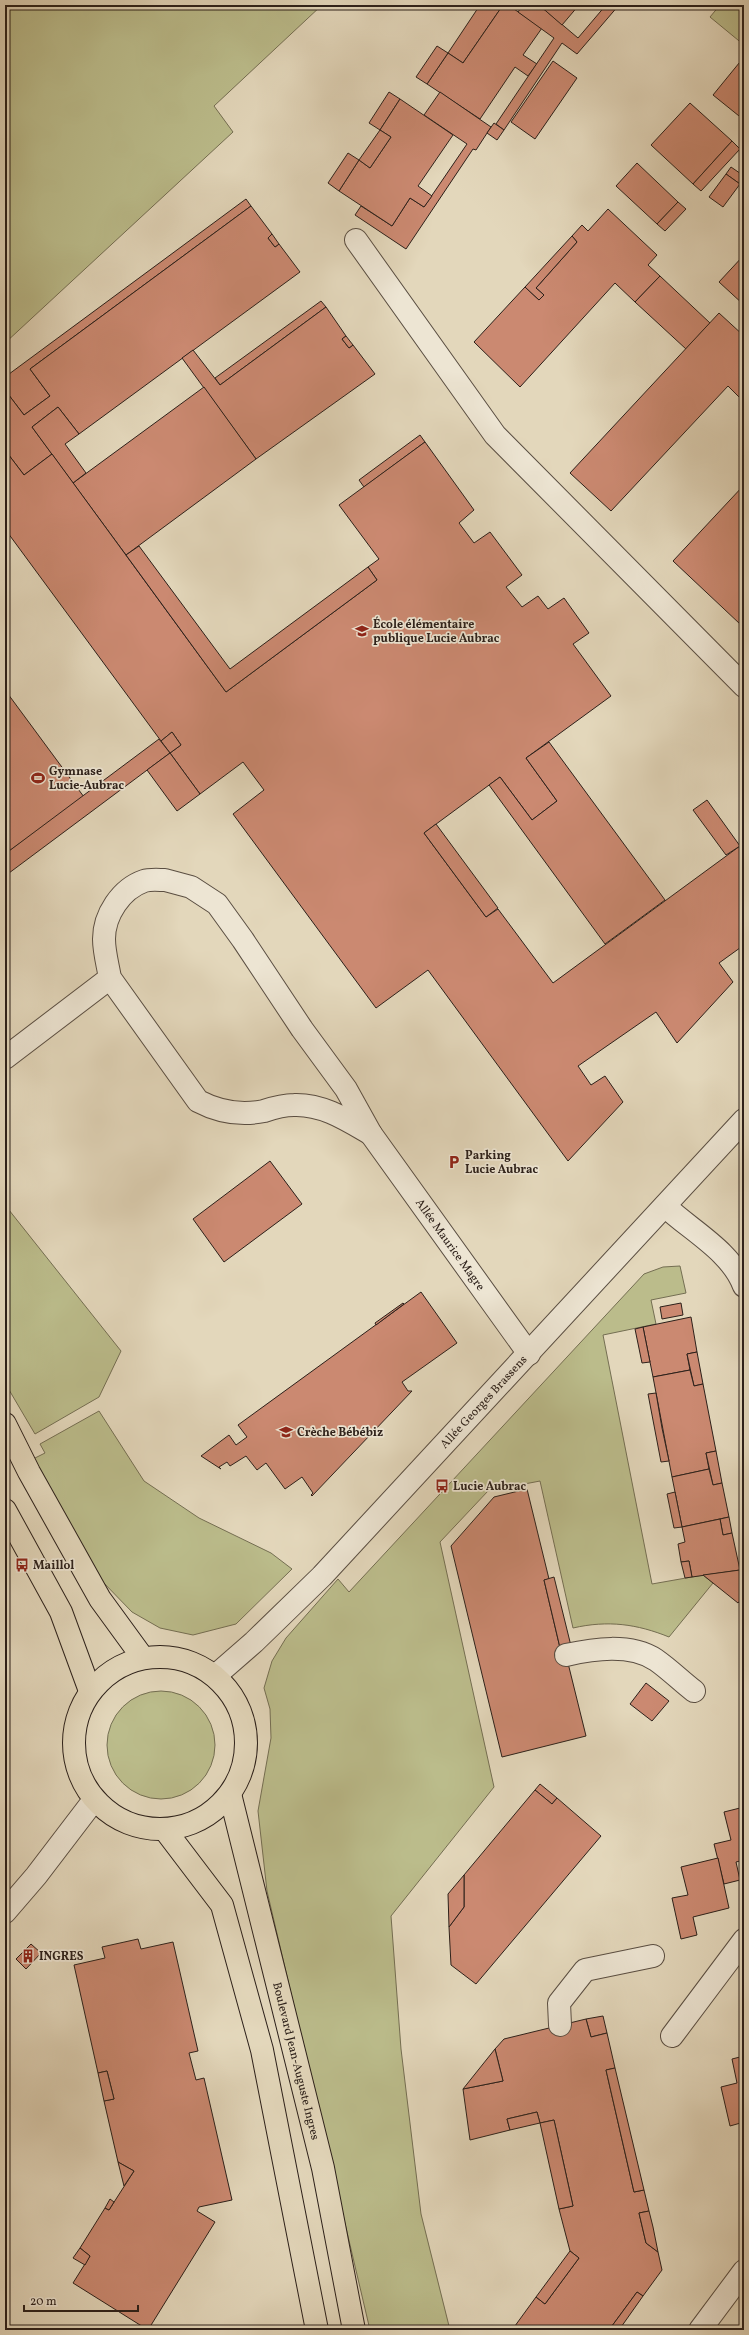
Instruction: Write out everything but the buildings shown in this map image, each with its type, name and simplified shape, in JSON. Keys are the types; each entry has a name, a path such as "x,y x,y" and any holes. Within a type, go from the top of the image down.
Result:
{"main road":[{"path":"5,1424 29,1472 100,1599 143,1658"},
{"path":"5,1510 61,1612 90,1691"},
{"path":"169,1657 193,1663 215,1676 232,1695 244,1719 247,1745 242,1771 230,1794 212,1813 190,1825 165,1830 138,1828 114,1818 94,1800 79,1775 73,1746 77,1717 90,1691 114,1669 143,1658 169,1657"},
{"name":"Boulevard Jean-Auguste Ingres","path":"230,1794 323,2168 354,2330"},
{"path":"165,1830 222,1905 262,2050 318,2330"}],"street":[{"path":"356,240 495,435 744,686"},
{"name":"Allée Maurice Magre","path":"110,978 104,938 111,909 125,892 144,881 165,880 191,887 217,904 243,940 302,1030 346,1089 371,1134 529,1354"},
{"path":"5,1058 110,978 198,1101 212,1108 239,1113 256,1112 294,1104 319,1108 331,1111 371,1134"},
{"name":"Allée Georges Brassens","path":"215,1676 254,1642 322,1576 744,1120"},
{"path":"665,1206 716,1249 733,1269 744,1286"},
{"path":"566,1655 602,1649 642,1655 655,1659 694,1691"},
{"path":"5,1912 36,1876 94,1800"},
{"path":"672,2036 744,1940"},
{"path":"560,2026 559,2003 585,1970 653,1956"},
{"path":"700,2330 744,2271"}],"green space":[{"path":"5,5 322,5 214,106 233,132 5,343"},
{"path":"720,5 744,5 744,45 710,17"},
{"path":"5,1205 121,1351 99,1397 35,1434 5,1383"},
{"path":"680,1266 686,1293 651,1300 656,1324 603,1335 652,1584 703,1575 713,1583 669,1637 634,1626 598,1624 573,1628 540,1481 488,1491 440,1542 494,1787 391,1916 401,2049 421,2214 450,2330 370,2330 267,1891 258,1811 271,1738 270,1709 264,1688 272,1661 286,1638 338,1579 349,1592 644,1274 663,1267"},
{"path":"99,1411 144,1481 199,1518 271,1553 292,1569 236,1624 193,1635 160,1628 132,1612 100,1579 33,1459 45,1453 40,1444"},
{"path":"161,1691 182,1695 199,1707 211,1724 215,1745 211,1766 199,1783 182,1795 161,1799 140,1795 123,1783 111,1766 107,1745 111,1724 123,1707 140,1695"}],"place":[{"name":"École élémentaire publique Lucie Aubrac","path":"362,631"},
{"name":"Gymnase Lucie-Aubrac","path":"38,778"},
{"name":"Parking Lucie Aubrac","path":"454,1162"},
{"name":"Crèche Bébébiz","path":"286,1432"},
{"name":"Lucie Aubrac","path":"442,1486"},
{"name":"Maillol","path":"22,1565"},
{"name":"INGRES","path":"28,1956"}]}
